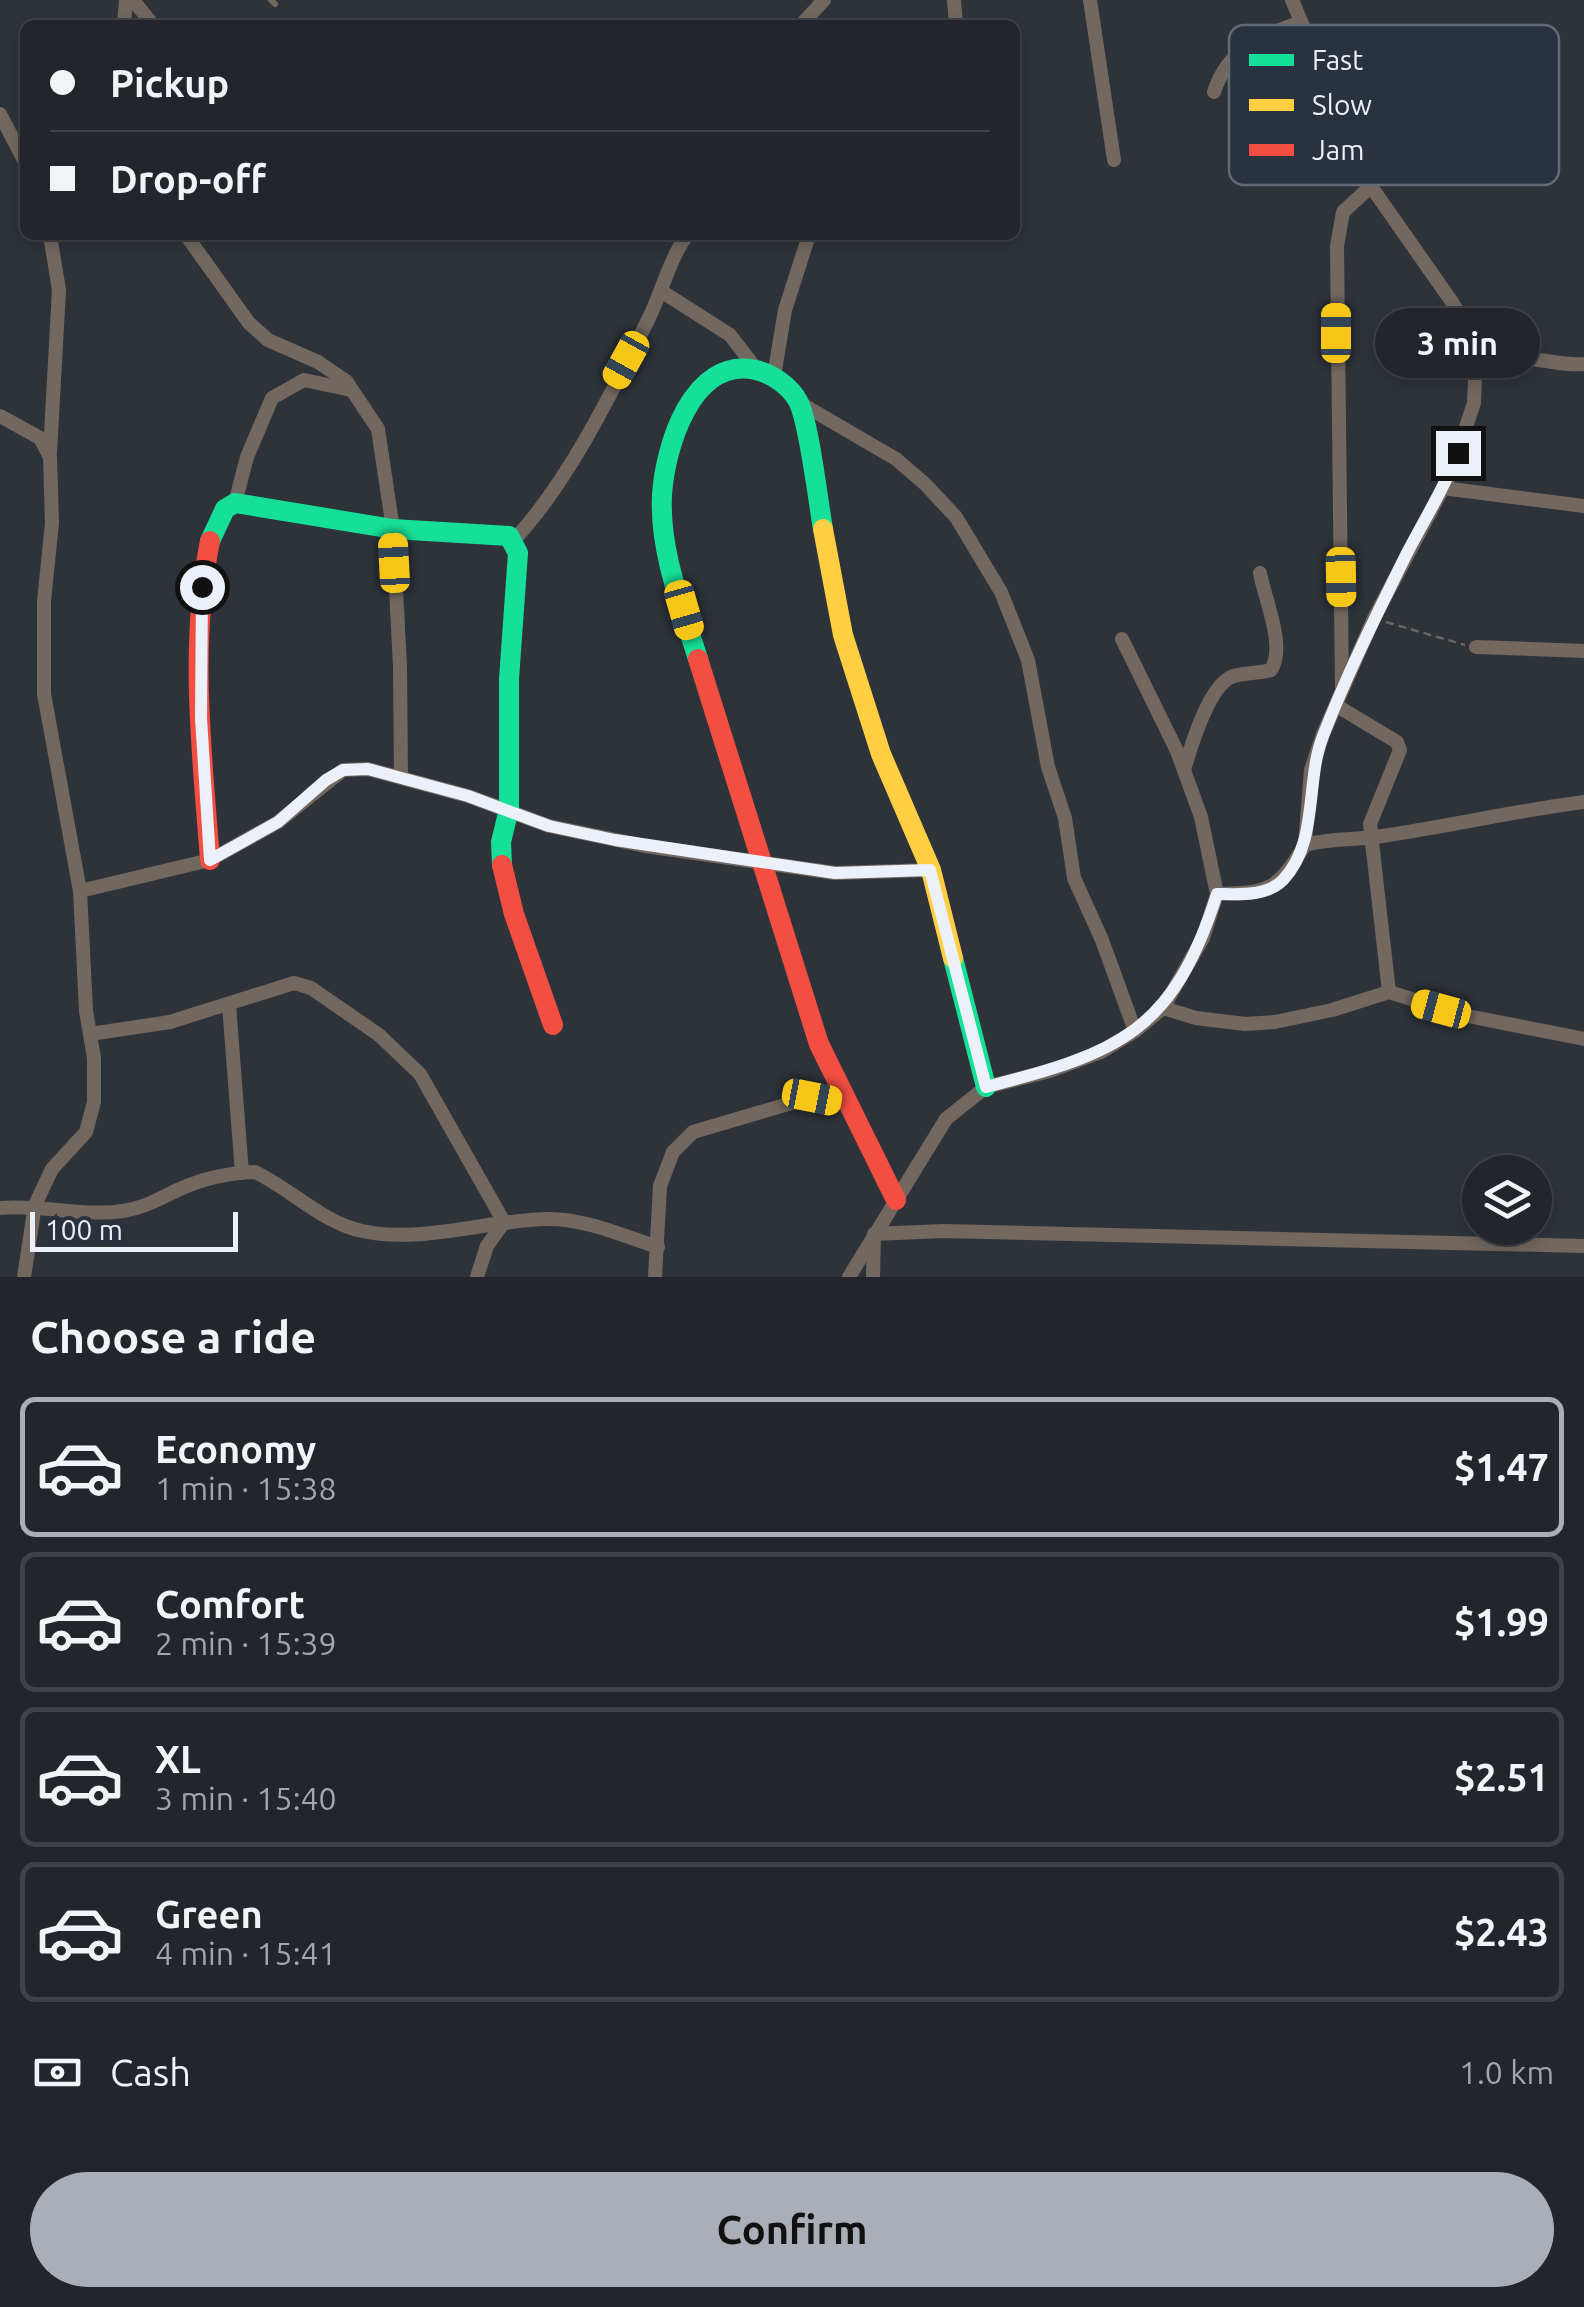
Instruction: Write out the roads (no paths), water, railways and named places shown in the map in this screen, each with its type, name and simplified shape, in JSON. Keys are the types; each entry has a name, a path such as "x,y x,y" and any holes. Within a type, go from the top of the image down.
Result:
{"street":[{"path":"130,0 148,20"},
{"path":"806,20 824,0"},
{"path":"1090,0 1114,160"},
{"path":"1292,0 1303,25"},
{"path":"1295,25 1302,22"},
{"path":"1214,92 1229,61"},
{"path":"0,114 20,152"},
{"path":"1217,894 1254,894 1272,889 1284,879 1305,845 1311,770 1374,618 1443,488 1474,404 1476,354 1470,333 1368,185"},
{"path":"1340,701 1337,246 1343,212 1370,188"},
{"path":"24,1277 35,1206 52,1169 86,1132 94,1102 80,891 44,694 59,290 51,240"},
{"path":"189,240 238,310 260,334 318,362 356,392 378,429 392,529 400,668 400,776"},
{"path":"514,540 530,523 582,441 662,290 683,240"},
{"path":"766,373 806,240"},
{"path":"662,290 730,335 800,403 896,459 956,516 1001,592 1028,660 1048,767 1065,818 1074,878 1102,940 1135,1031"},
{"path":"1476,354 1496,361 1524,358 1562,366 1584,364"},
{"path":"766,373 726,370 710,380 688,406 666,463 661,488 662,517 684,610 759,861 830,1073 851,1105 896,1200"},
{"path":"235,504 247,457 272,398 304,380 356,392"},
{"path":"800,403 843,635 881,754 930,870 986,1087"},
{"path":"0,416 40,438 50,457"},
{"path":"1443,488 1584,506"},
{"path":"210,860 201,718 202,587 213,530 225,508 235,504 392,529 510,536 518,553 509,679 510,809 500,842 504,884 553,1025"},
{"path":"1184,770 1196,732 1221,686 1232,678 1271,670 1277,662 1275,627 1264,603 1260,573"},
{"path":"848,1277 946,1119 986,1087 1050,1071 1101,1052 1135,1031 1162,1008 1203,938 1217,894 1200,818 1184,770 1122,639"},
{"path":"1476,647 1584,651"},
{"path":"1340,701 1397,742 1400,750 1372,814 1389,992"},
{"path":"80,891 210,860 278,822 343,770 368,769 586,835 857,874 930,870"},
{"path":"1305,845 1326,839 1372,838 1502,812 1584,802"},
{"path":"90,1034 170,1022 294,983 310,988 379,1035 420,1074 438,1099 504,1222"},
{"path":"1162,1008 1196,1018 1260,1023 1332,1010 1389,992 1463,1015 1584,1039"},
{"path":"229,1006 242,1172"},
{"path":"655,1277 660,1186 673,1152 693,1132 812,1097 851,1105"},
{"path":"0,1208 35,1206 93,1214 124,1211 150,1205 202,1180 255,1172 331,1218 368,1233 434,1231 551,1218 594,1226 658,1247"},
{"path":"477,1277 488,1246 504,1222"},
{"path":"874,1234 977,1232 1584,1246"},
{"path":"874,1234 874,1277"}]}
